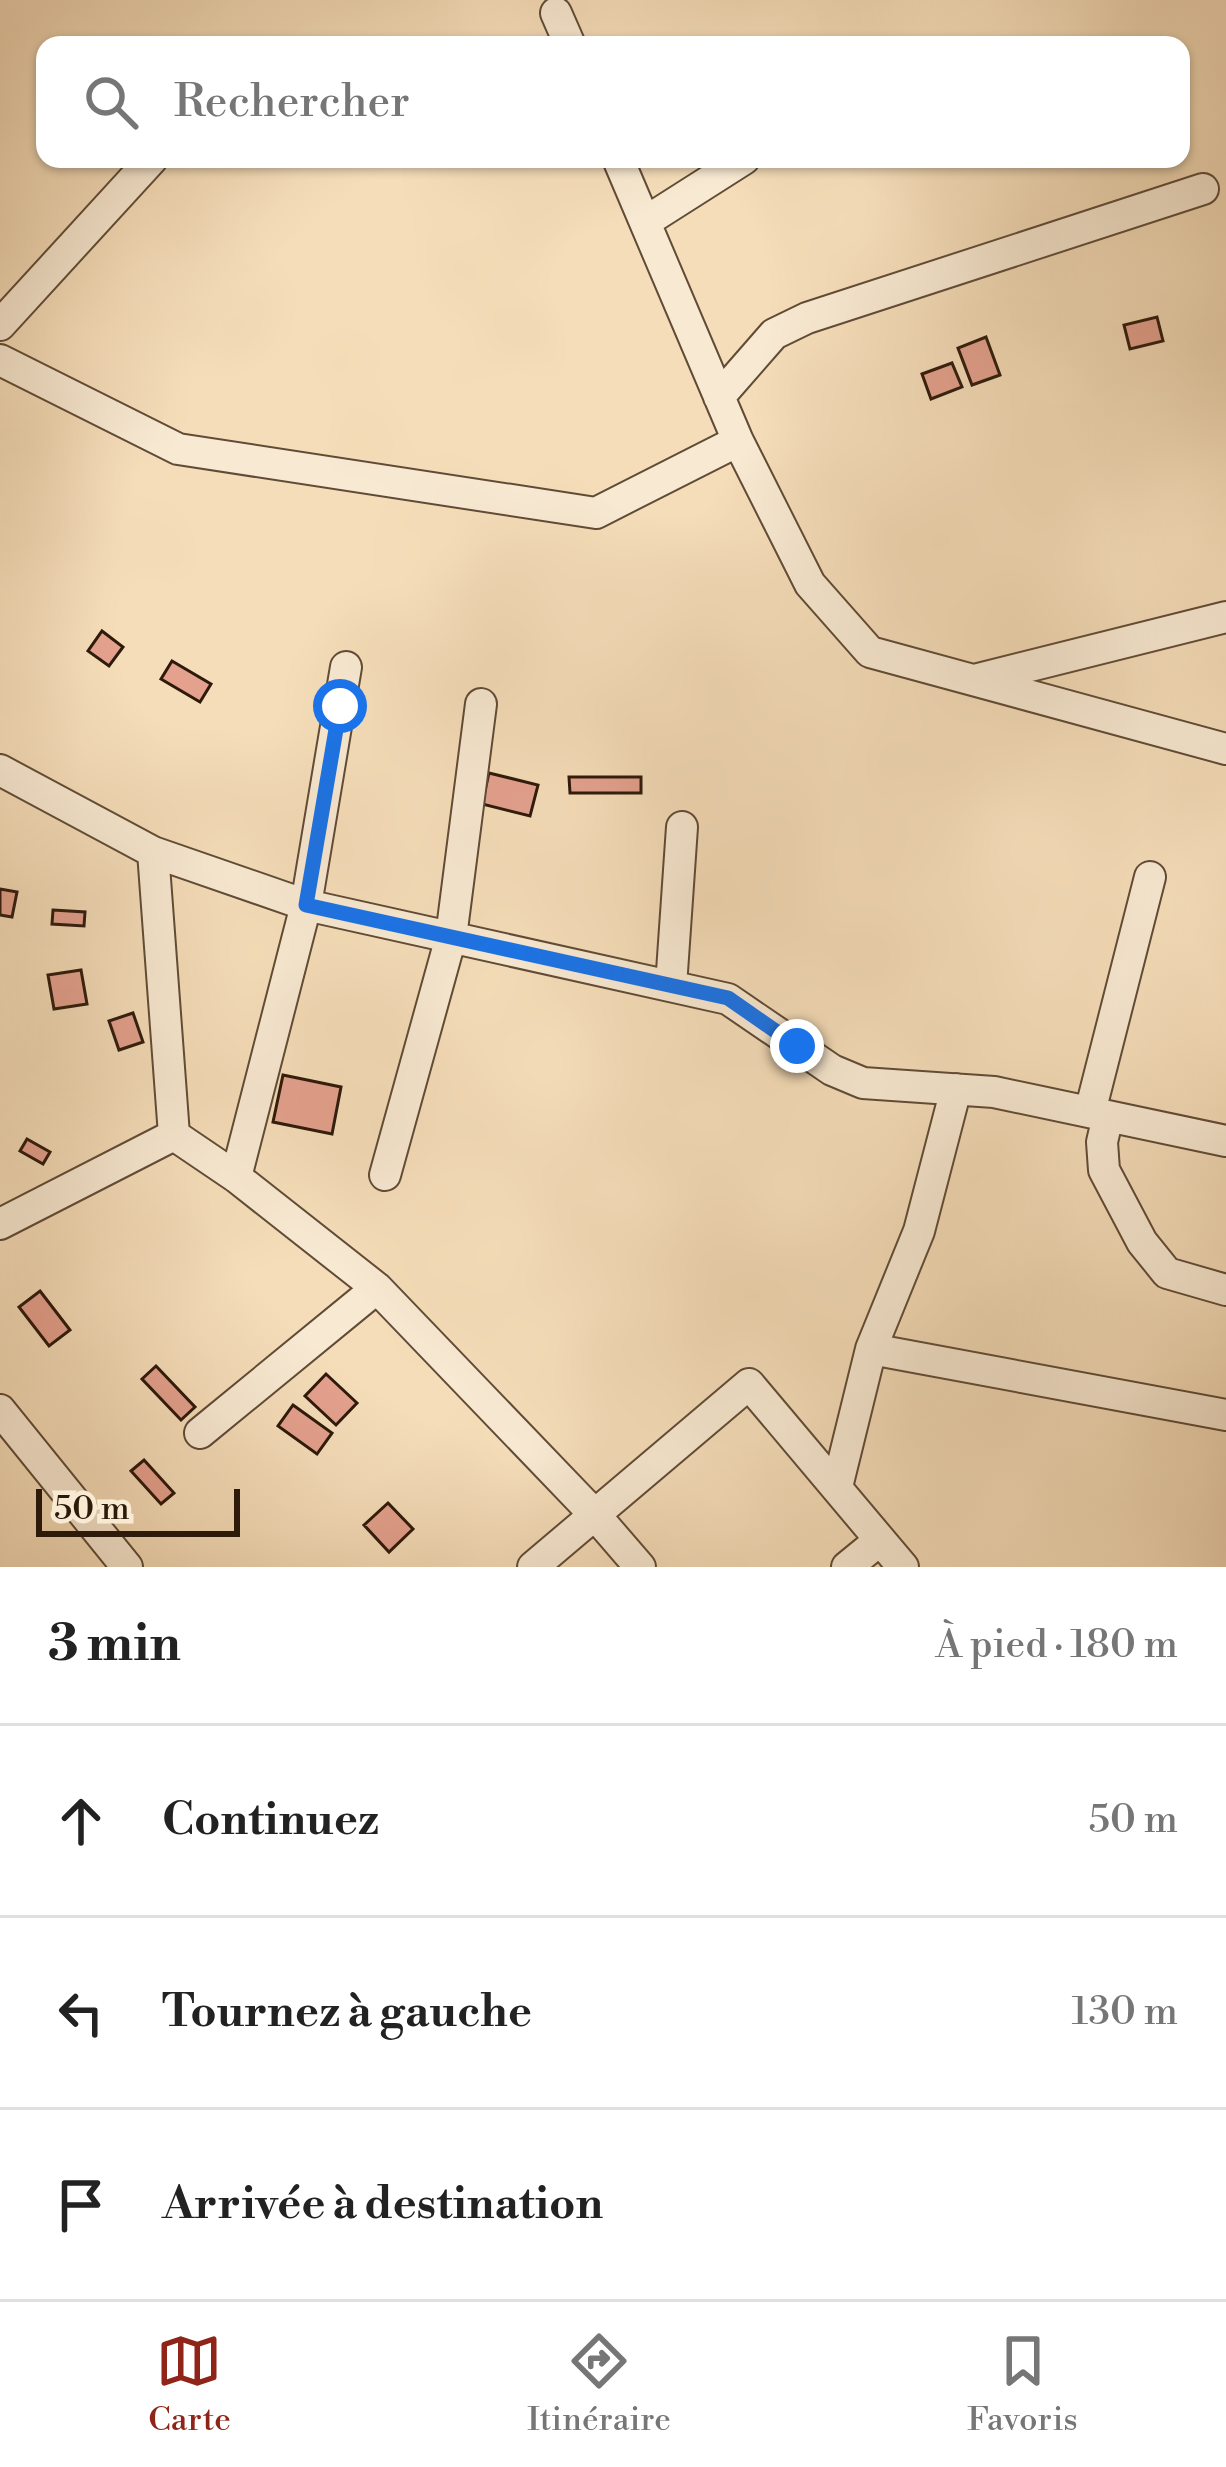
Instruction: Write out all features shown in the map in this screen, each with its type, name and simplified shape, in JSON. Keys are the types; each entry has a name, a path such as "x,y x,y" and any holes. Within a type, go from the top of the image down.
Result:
{"street":[{"path":"556,13 566,36"},
{"path":"0,325 144,168"},
{"path":"622,168 737,441 810,584 869,652 1226,749"},
{"path":"645,222 730,168"},
{"path":"719,398 774,334 807,318 1204,189"},
{"path":"0,361 178,449 596,513 737,441"},
{"path":"972,680 1226,617"},
{"path":"236,1178 306,905 346,667"},
{"path":"385,1175 451,937 481,704"},
{"path":"0,770 153,852 306,905 728,998 832,1070 863,1083 994,1092 1226,1141"},
{"path":"671,986 682,827"},
{"path":"153,852 174,1135"},
{"path":"1150,878 1099,1114 1104,1170 1142,1242 1167,1273 1226,1289"},
{"path":"836,1487 871,1349 919,1231 956,1089"},
{"path":"174,1135 377,1288 640,1567"},
{"path":"0,1224 174,1135"},
{"path":"200,1433 377,1288"},
{"path":"871,1349 1226,1415"},
{"path":"533,1567 749,1384 903,1567"},
{"path":"0,1410 127,1567"},
{"path":"847,1567 880,1540"}],"building":[{"path":"1157,317 1163,341 1130,349 1124,325"},
{"path":"986,337 1000,375 972,385 958,348"},
{"path":"952,363 962,387 931,399 922,374"},
{"path":"102,631 123,647 109,666 88,651"},
{"path":"172,661 211,684 200,702 161,679"},
{"path":"489,773 538,785 530,816 482,804"},
{"path":"569,777 641,777 641,793 570,793"},
{"path":"0,889 17,892 12,917 0,915"},
{"path":"53,910 85,912 84,926 52,924"},
{"path":"81,970 87,1004 54,1009 48,975"},
{"path":"133,1013 143,1042 119,1050 109,1021"},
{"path":"283,1075 341,1087 332,1134 273,1122"},
{"path":"27,1139 50,1152 43,1164 20,1151"},
{"path":"40,1291 70,1330 49,1346 19,1307"},
{"path":"156,1366 195,1407 181,1420 142,1379"},
{"path":"326,1374 357,1403 336,1425 305,1396"},
{"path":"293,1405 332,1433 317,1454 278,1426"},
{"path":"144,1460 174,1493 161,1504 131,1471"},
{"path":"388,1503 413,1529 389,1552 364,1525"}],"route":[{"path":"340,706 306,905 728,998 797,1046"}]}
